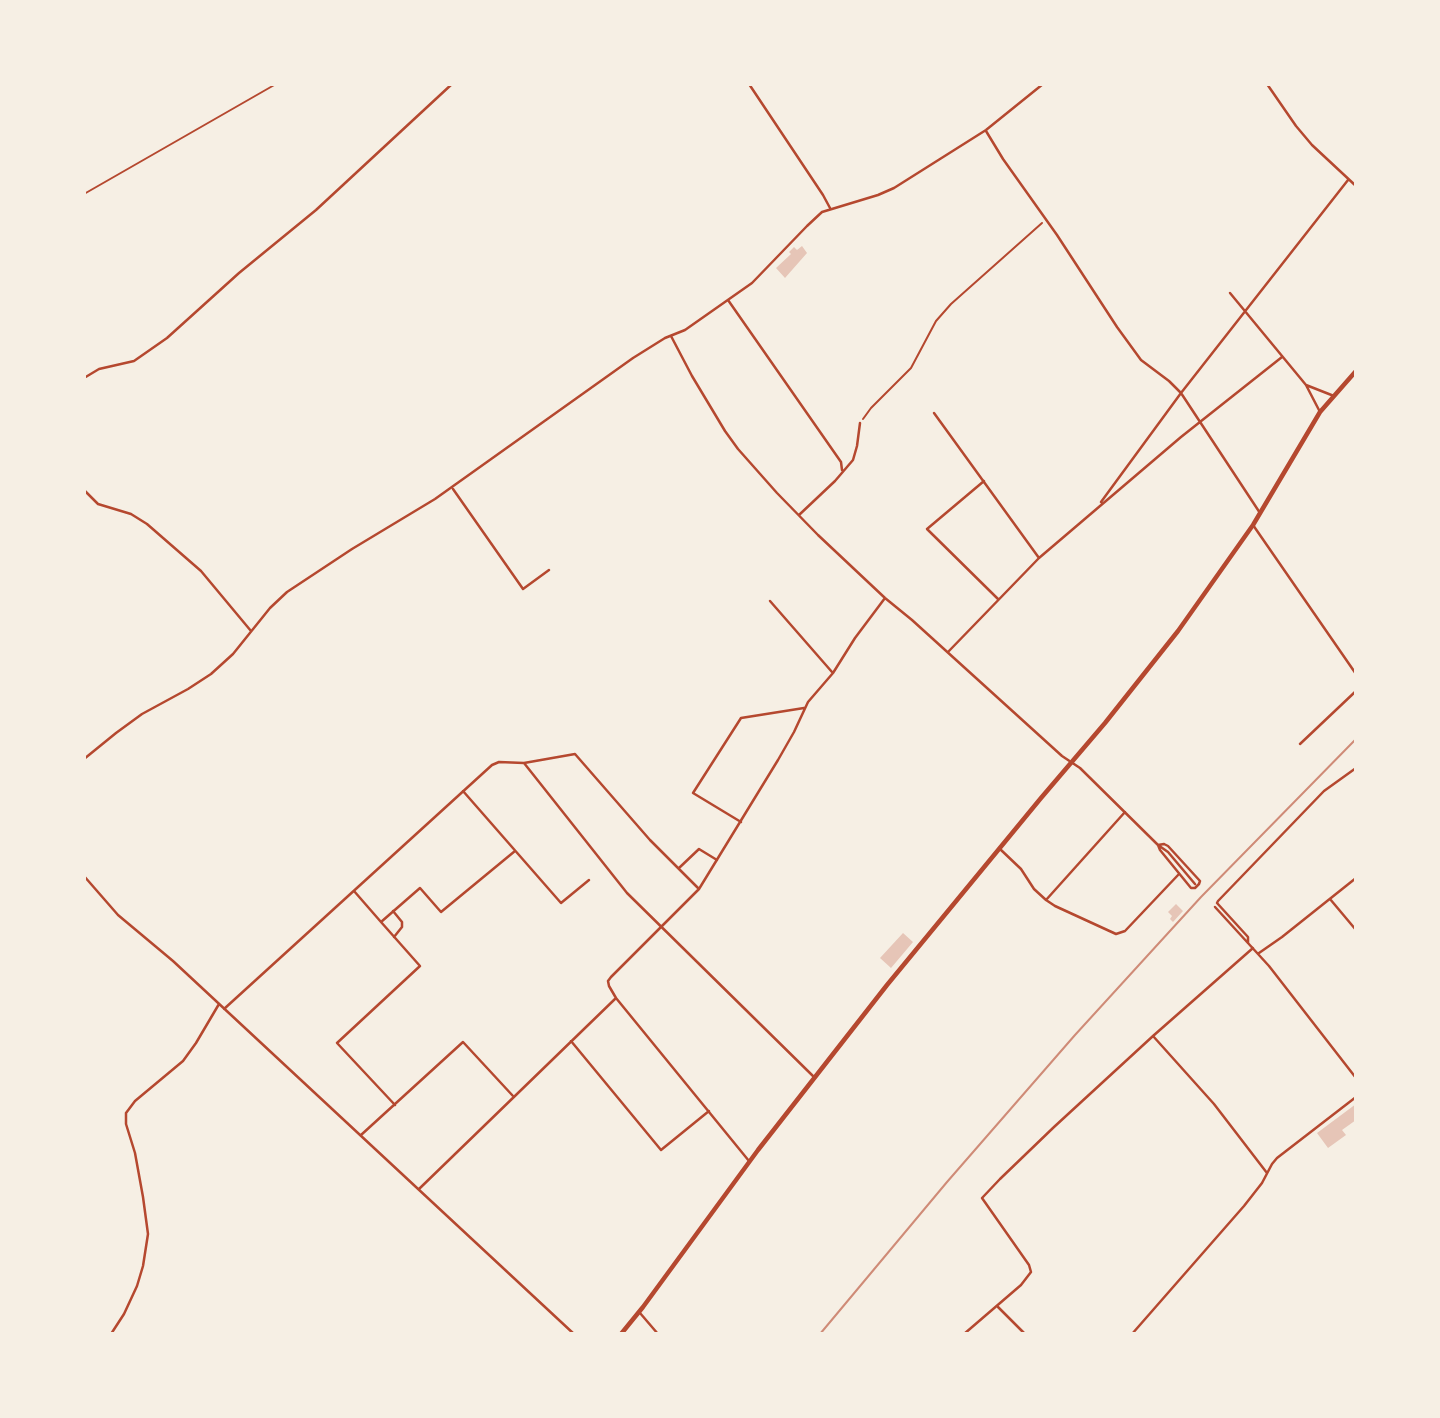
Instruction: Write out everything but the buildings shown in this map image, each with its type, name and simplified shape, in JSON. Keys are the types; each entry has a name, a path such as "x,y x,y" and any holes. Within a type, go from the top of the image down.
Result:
{"main road":[{"path":"621,1334 750,1161 910,957 1178,631 1254,525 1320,412 1356,371"}],"street":[{"path":"84,378 99,369 134,361 167,338 325,201 452,84"},
{"path":"749,84 830,208"},
{"path":"84,760 142,715 204,679 233,654 276,601 287,592 324,566 425,505 606,376 685,330 752,283 817,215 830,208 886,192 986,130 1043,84"},
{"path":"1268,84 1312,145 1356,186"},
{"path":"986,130 1117,327 1142,360 1181,393 1260,513"},
{"path":"1100,505 1181,393 1348,180"},
{"path":"1230,293 1307,385 1320,412"},
{"path":"728,300 841,462 842,470"},
{"path":"671,336 725,431 754,468 818,535 1062,756 1072,761 1168,852 1195,884"},
{"path":"948,652 1039,558 1199,422 1282,357"},
{"path":"1307,385 1334,396"},
{"path":"934,413 1039,558"},
{"path":"799,515 851,462 860,423"},
{"path":"984,481 927,529 998,599"},
{"path":"452,487 523,589 549,570"},
{"path":"84,490 98,504 131,514 155,531 201,571 251,631"},
{"path":"1254,525 1356,674"},
{"path":"750,1161 616,998 609,986 609,978 699,889 794,732 804,709 833,673 885,598"},
{"path":"770,601 833,673"},
{"path":"1300,744 1356,691"},
{"path":"741,822 693,793 741,718 804,709"},
{"path":"224,1009 495,763 524,763 575,754 650,840 699,889"},
{"path":"524,763 627,893 815,1078"},
{"path":"1248,943 1248,937 1217,902 1325,791 1356,768"},
{"path":"463,791 561,903 589,880"},
{"path":"1046,900 1125,812"},
{"path":"1158,845 1168,846 1200,881 1195,888 1191,888 1158,845"},
{"path":"678,868 699,849 717,860"},
{"path":"1000,849 1021,869 1034,889 1046,900 1116,934 1125,931 1179,874"},
{"path":"381,922 420,888 441,912 515,851"},
{"path":"84,876 118,915 165,954 574,1334"},
{"path":"1258,953 1356,878"},
{"path":"354,891 420,966 337,1043 395,1105"},
{"path":"1330,899 1356,930"},
{"path":"1215,907 1258,953 1356,1078"},
{"path":"393,911 402,922 402,927 394,937"},
{"path":"964,1334 1021,1285 1031,1270 982,1198 1153,1036 1252,948"},
{"path":"419,1189 616,998"},
{"path":"111,1334 137,1286 148,1234 126,1113 135,1101 183,1061 219,1004"},
{"path":"1153,1036 1208,1096 1267,1174"},
{"path":"571,1041 661,1150 709,1111"},
{"path":"361,1135 463,1042 513,1096"},
{"path":"1132,1334 1244,1206 1277,1158 1356,1097"},
{"path":"997,1306 1025,1334"},
{"path":"639,1312 658,1334"}],"path":[{"path":"84,194 275,84"},
{"path":"860,423 871,408 911,368 936,321 951,304 1046,220"}],"railway":[{"path":"820,1334 1075,1035 1201,897 1356,739"}]}
